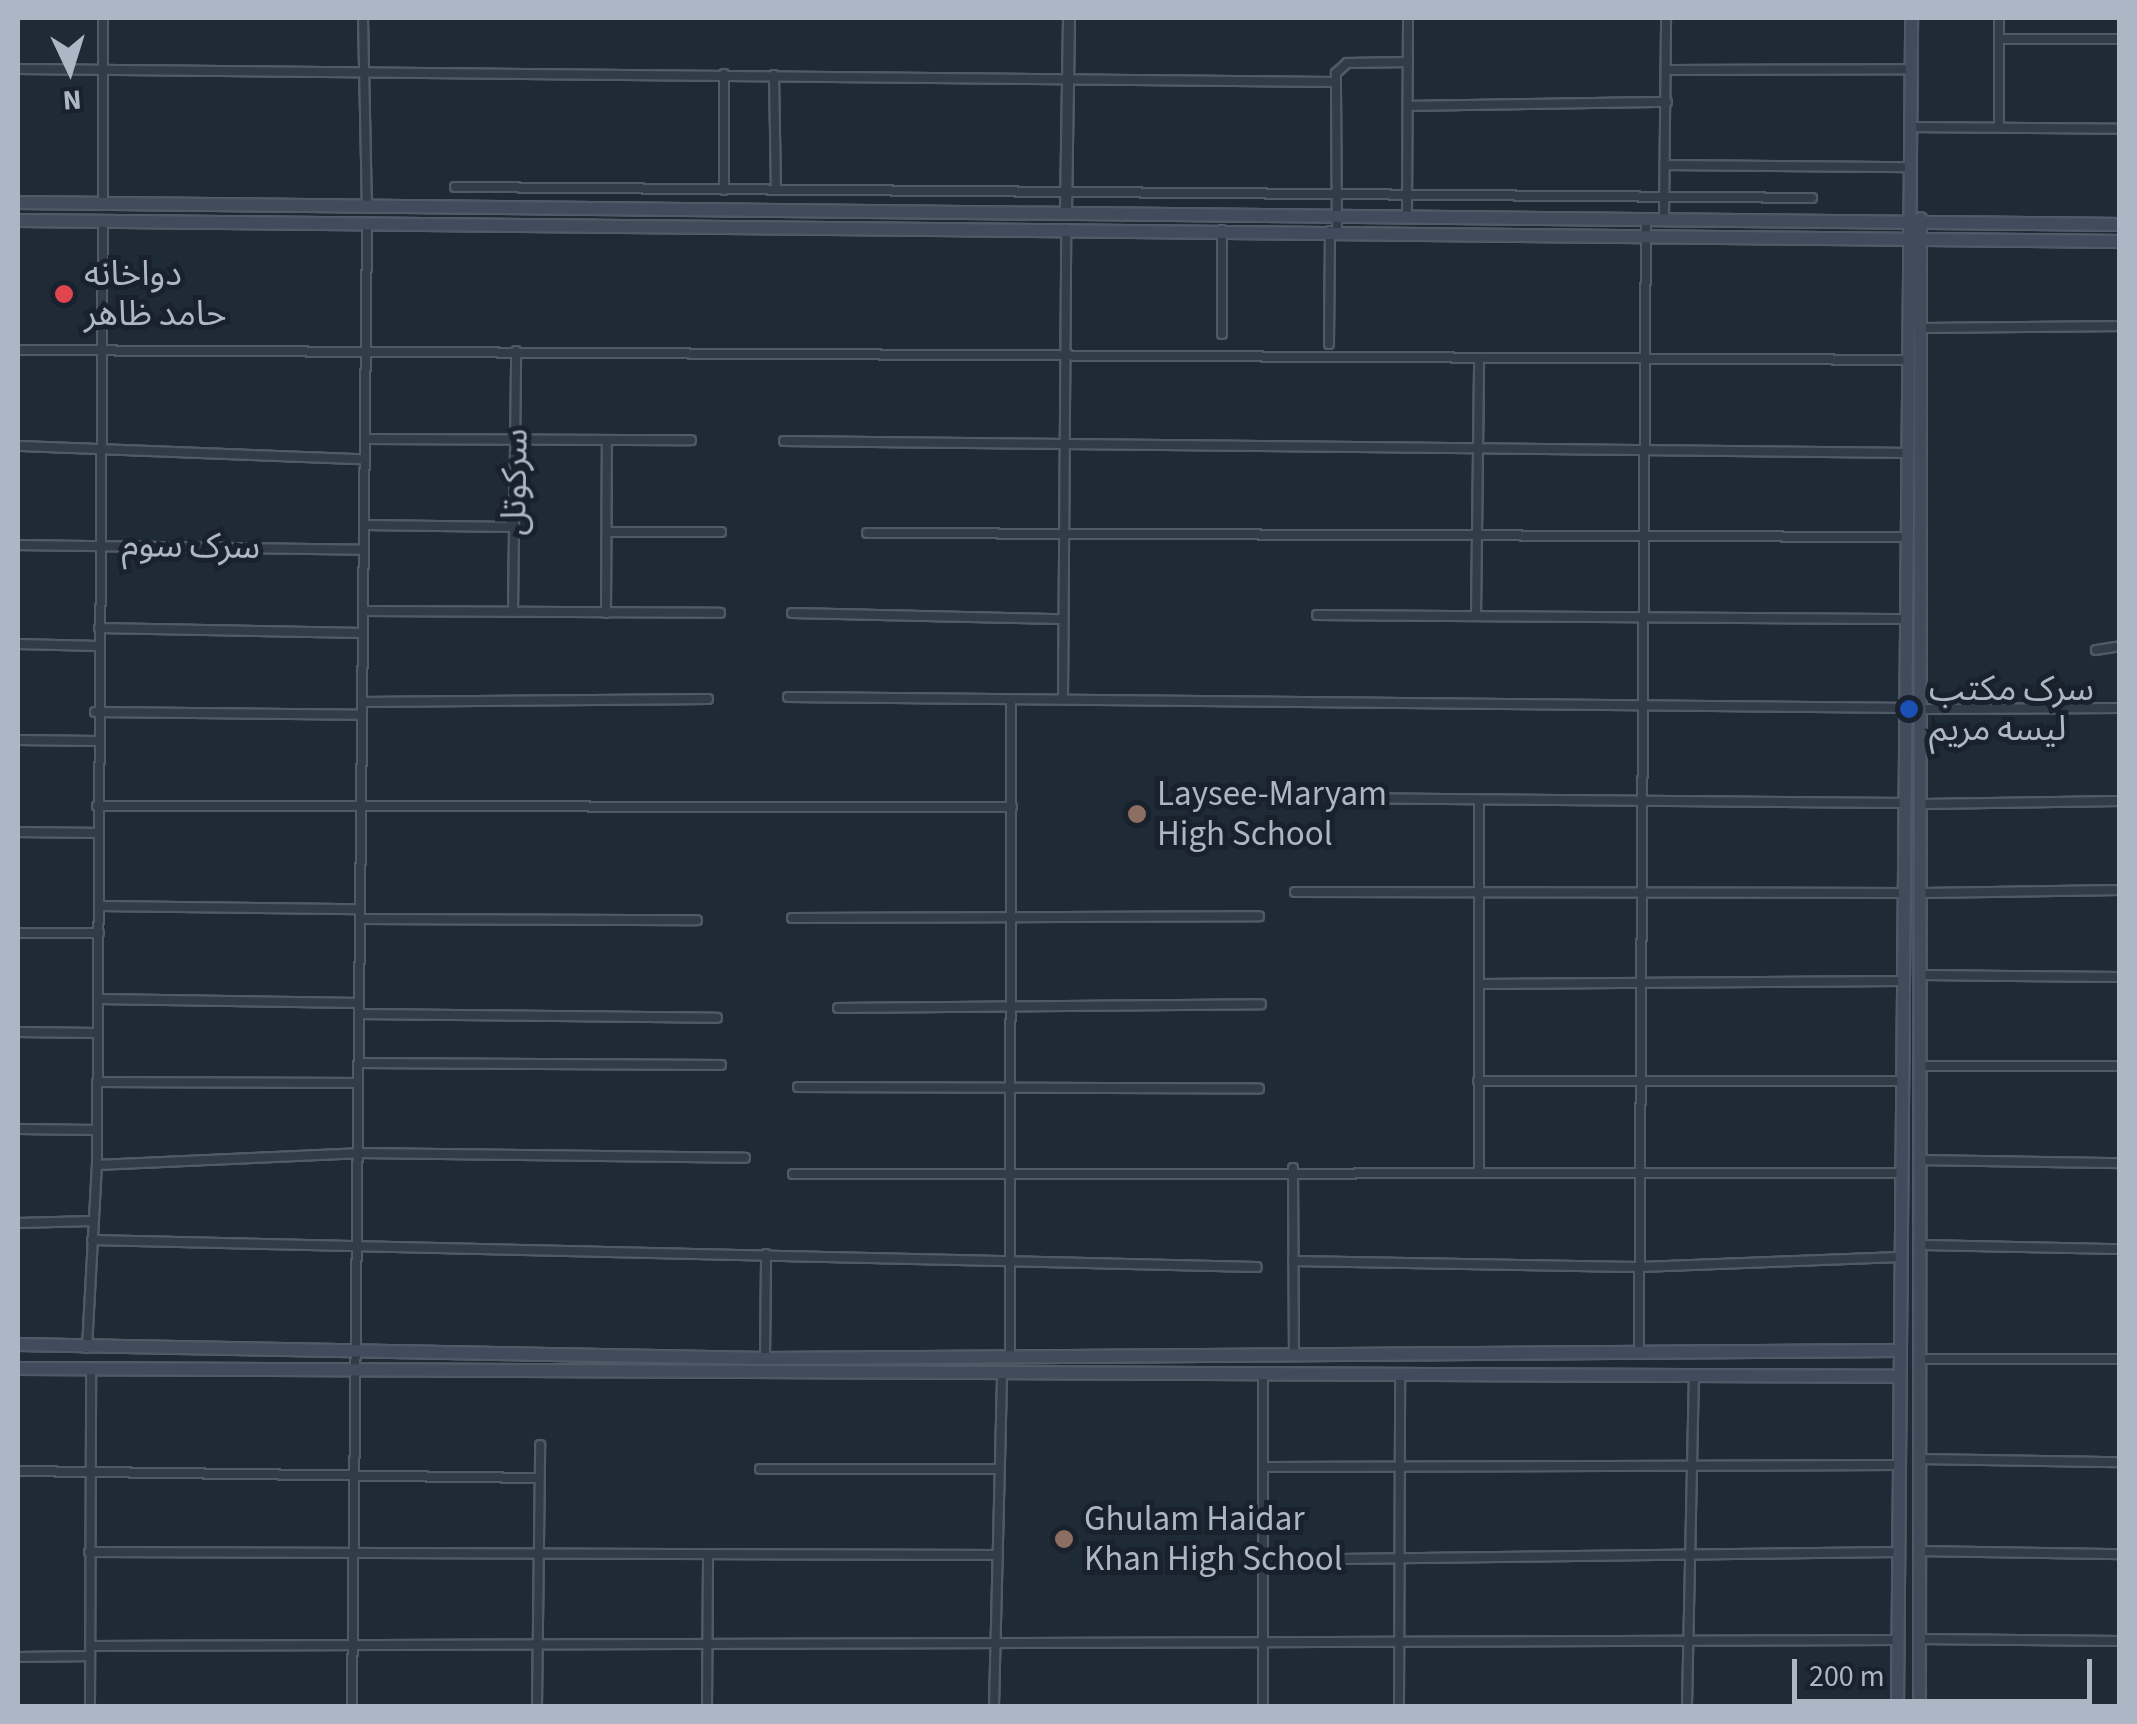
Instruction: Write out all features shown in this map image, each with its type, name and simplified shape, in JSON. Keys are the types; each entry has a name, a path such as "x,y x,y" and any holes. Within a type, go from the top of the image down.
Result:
{"main road":[{"path":"1897,1706 1911,18"},
{"path":"18,202 2120,224"},
{"path":"452,207 453,224"},
{"path":"1910,208 1925,222 1926,328 1919,1706"},
{"path":"498,227 500,209"},
{"path":"1140,211 1140,228"},
{"path":"1186,229 1180,220 1187,212"},
{"path":"18,220 498,227 1140,228 2120,241"},
{"path":"1905,677 1925,677"},
{"path":"1904,736 1925,736"},
{"path":"18,1344 765,1358 1898,1350"},
{"path":"1106,1356 1106,1372"},
{"path":"18,1368 1898,1376"}],"street":[{"path":"103,18 103,204"},
{"path":"363,18 358,72 367,206"},
{"path":"1066,210 1069,18"},
{"path":"1407,214 1408,18"},
{"path":"1664,218 1666,18"},
{"path":"1999,127 2000,18"},
{"path":"1999,38 2120,39"},
{"path":"1329,344 1333,230 1337,214 1334,82 1348,64 1408,62"},
{"path":"18,69 103,74 774,74 1334,82"},
{"path":"1667,70 1910,69"},
{"path":"724,74 724,190"},
{"path":"774,74 776,190"},
{"path":"1408,106 1667,102"},
{"path":"1910,128 2120,128"},
{"path":"1667,165 1910,167"},
{"path":"455,187 1812,198"},
{"path":"1640,1352 1646,218"},
{"path":"87,1348 97,1130 96,353 103,222"},
{"path":"352,1706 364,550 359,352 367,224"},
{"path":"1063,699 1066,228"},
{"path":"1222,230 1222,334"},
{"path":"1926,328 2120,326"},
{"path":"18,350 516,351 1064,360 1906,360"},
{"name":"سرکوتل","path":"513,612 516,351"},
{"path":"1476,616 1480,358"},
{"path":"364,439 692,440"},
{"path":"606,613 607,440"},
{"path":"784,440 1064,448 1906,454"},
{"path":"18,446 364,459"},
{"path":"364,525 514,527"},
{"path":"607,532 721,532"},
{"path":"867,532 1476,538 1907,537"},
{"name":"سرک سوم","path":"18,545 364,550"},
{"path":"363,611 720,613"},
{"path":"792,613 1062,619"},
{"path":"1317,614 1906,619"},
{"path":"99,628 363,633"},
{"path":"18,644 98,646"},
{"path":"2096,650 2120,646"},
{"path":"788,697 1645,710 1904,708"},
{"path":"362,702 708,699"},
{"path":"1010,1356 1011,701"},
{"path":"1925,708 2120,708"},
{"path":"95,712 362,714"},
{"path":"18,740 96,741"},
{"path":"1333,798 1644,805 1905,803"},
{"path":"1925,804 2120,801"},
{"path":"1479,803 1479,1170"},
{"path":"98,806 1012,807"},
{"path":"18,832 98,833"},
{"path":"1924,893 2120,890"},
{"path":"1295,892 1479,896 1904,893"},
{"path":"99,906 697,920"},
{"path":"792,918 1259,916"},
{"path":"18,933 99,933"},
{"path":"1924,976 2120,977"},
{"path":"1482,984 1644,986 1901,981"},
{"path":"98,1000 360,1004"},
{"path":"838,1008 1260,1004"},
{"path":"359,1014 717,1018"},
{"path":"18,1032 98,1033"},
{"path":"359,1063 720,1065"},
{"path":"1922,1066 2120,1066"},
{"path":"1478,1080 1900,1081"},
{"path":"97,1082 358,1082"},
{"path":"798,1087 1258,1089"},
{"path":"18,1129 97,1130"},
{"path":"96,1165 358,1153 745,1158"},
{"path":"1922,1160 2120,1163"},
{"path":"793,1174 1012,1176 1293,1168 1901,1174"},
{"path":"1293,1168 1294,1356"},
{"path":"18,1222 92,1221"},
{"path":"92,1240 357,1242 1257,1267"},
{"path":"1923,1244 2120,1249"},
{"path":"765,1358 766,1254"},
{"path":"1293,1261 1640,1267 1900,1257"},
{"path":"1921,1359 2120,1359"},
{"path":"90,1706 91,1368"},
{"path":"994,1706 1002,1371"},
{"path":"1263,1372 1263,1706"},
{"path":"1400,1373 1400,1706"},
{"path":"1687,1706 1694,1375"},
{"path":"536,1706 540,1445"},
{"path":"1920,1459 2120,1462"},
{"path":"1263,1467 1898,1465"},
{"path":"760,1469 998,1469"},
{"path":"18,1471 540,1478"},
{"path":"1262,1560 1688,1550 1897,1552"},
{"path":"1920,1551 2120,1554"},
{"path":"89,1552 998,1555"},
{"path":"707,1706 708,1555"},
{"path":"1919,1638 2120,1641"},
{"path":"21,1657 90,1651 351,1643 539,1647 1261,1647 1897,1640"}],"place":[{"name":"دواخانه حامد ظاهر","path":"64,294"},
{"name":"سرک مکتب لیسه مریم","path":"1909,709"},
{"name":"Laysee-Maryam High School","path":"1137,814"},
{"name":"Ghulam Haidar Khan High School","path":"1064,1539"}]}
